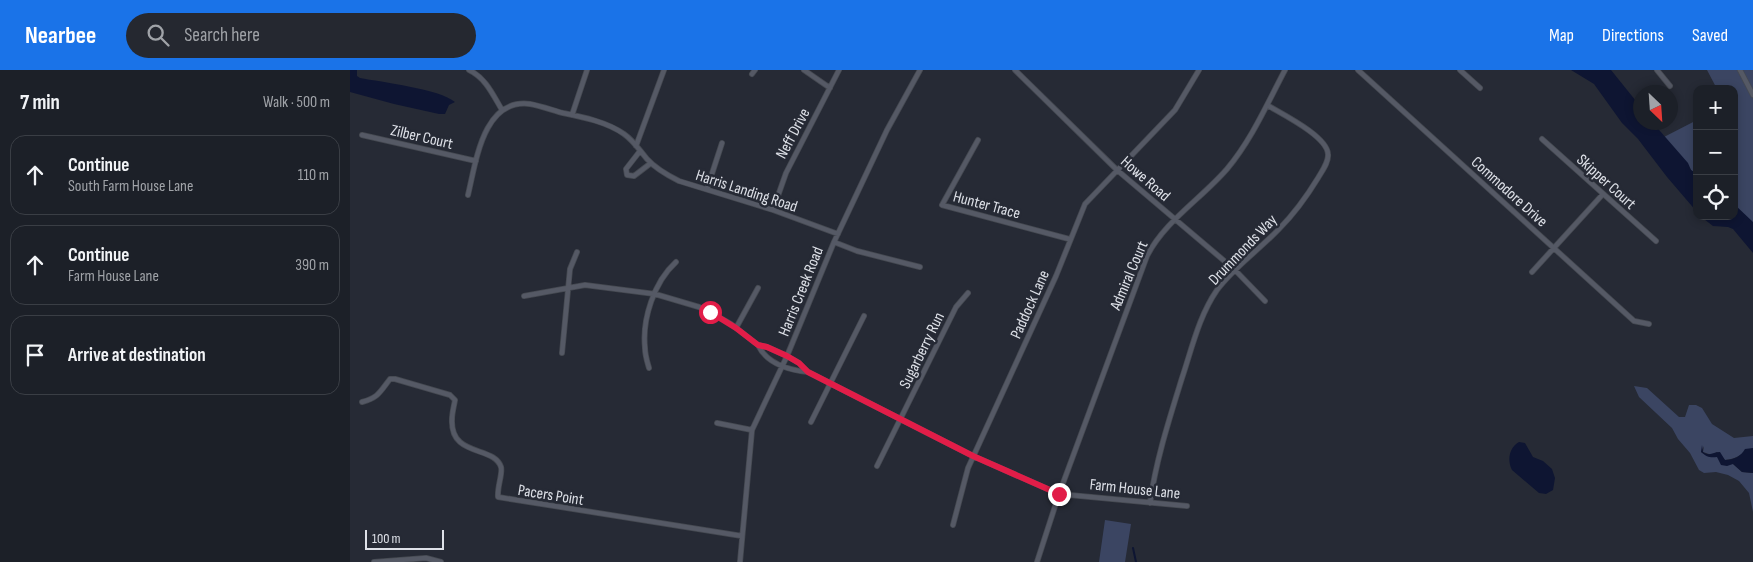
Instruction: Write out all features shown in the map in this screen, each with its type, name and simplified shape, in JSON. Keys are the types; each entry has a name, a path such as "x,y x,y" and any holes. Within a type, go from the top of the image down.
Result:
{"street":[{"path":"468,195 486,131 492,119 502,110 485,81 469,70"},
{"path":"572,115 587,70"},
{"path":"636,146 664,70"},
{"path":"804,70 830,88"},
{"name":"Neff Drive","path":"772,210 786,173 839,70"},
{"name":"Harris Creek Road","path":"740,562 752,430 787,356 834,242 887,130 920,70"},
{"name":"Howe Road","path":"1015,70 1117,170 1235,270 1265,302"},
{"name":"Paddock Lane","path":"953,525 968,468 1056,276 1084,204 1175,110 1199,70"},
{"name":"Admiral Court","path":"1037,562 1059,494 1144,261 1157,239 1214,183 1236,158 1252,134 1285,70"},
{"name":"Commodore Drive","path":"1358,70 1634,321 1649,324"},
{"path":"1364,76 1367,70"},
{"path":"1460,70 1480,88"},
{"path":"1657,70 1669,85"},
{"path":"1740,70 1753,95"},
{"name":"Harris Landing Road","path":"502,110 513,105 529,104 572,115 617,130 636,146 651,163 669,176 838,234"},
{"name":"Drummonds Way","path":"1150,503 1153,477 1160,450 1198,326 1206,306 1235,270 1292,215 1325,166 1328,156 1326,148 1321,141 1294,121 1267,105"},
{"name":"Zilber Court","path":"362,135 476,162"},
{"name":"Skipper Court","path":"1542,139 1656,241"},
{"name":"Hunter Trace","path":"978,140 942,205 1069,239"},
{"path":"707,189 722,143"},
{"path":"640,151 626,169 627,175 634,176 651,163"},
{"path":"1532,272 1603,194"},
{"path":"834,242 857,252 920,267"},
{"path":"562,353 572,261 577,252"},
{"path":"649,368 645,348 645,328 649,309 666,272 676,262"},
{"path":"524,296 569,287 598,286 655,294 699,307 722,318 758,345 762,353 773,362 782,366"},
{"path":"736,328 758,288"},
{"name":"Sugarberry Run","path":"877,466 956,306 968,293"},
{"path":"811,422 864,316"},
{"name":"Farm House Lane","path":"758,345 787,356 799,363 808,372 973,456 1059,494 1187,506"},
{"name":"Farm House Lane","path":"782,366 808,372"},
{"name":"Pacers Point","path":"362,402 380,394 390,380 395,379 450,395 455,400 452,421 454,432 458,439 465,447 494,457 500,464 502,470 497,488 498,497 742,536"},
{"path":"717,423 752,430"},
{"path":"374,562 426,558 441,562"}],"shaded area":[{"path":"350,70 357,70 357,76 360,78 437,93 455,102 449,105 445,114 439,114 350,92"},
{"path":"1571,70 1611,70 1633,97 1633,130 1659,130 1693,171 1693,207 1638,139 1622,123 1594,84"},
{"path":"1707,70 1753,70 1753,225 1738,211 1738,85 1715,85"},
{"path":"1693,122 1693,172 1664,137"},
{"path":"1738,208 1753,222 1753,253 1733,229 1713,226 1705,220 1738,220"},
{"path":"1634,386 1647,388 1679,417 1685,417 1689,405 1696,405 1702,408 1712,424 1734,438 1753,436 1753,448 1734,458 1725,460 1717,452 1712,455 1703,452 1704,446 1701,452 1733,464 1742,472 1753,473 1753,512 1749,493 1739,481 1728,475 1716,472 1704,473 1699,470 1690,453 1678,439 1672,428 1639,397"},
{"path":"1519,442 1525,443 1533,457 1543,461 1552,469 1555,478 1553,490 1546,494 1539,493 1512,470 1510,454"},
{"path":"1702,445 1703,452 1710,454 1720,452 1725,460 1737,457 1745,449 1753,448 1753,473 1742,472 1733,464 1721,465 1717,457 1709,457 1701,452"},
{"path":"1105,520 1131,524 1125,562 1099,562"}],"waterway":[{"path":"1133,548 1136,562"}],"route":[{"path":"710,312 722,318 758,345 787,356 799,363 808,372 973,456 1059,494"}]}
